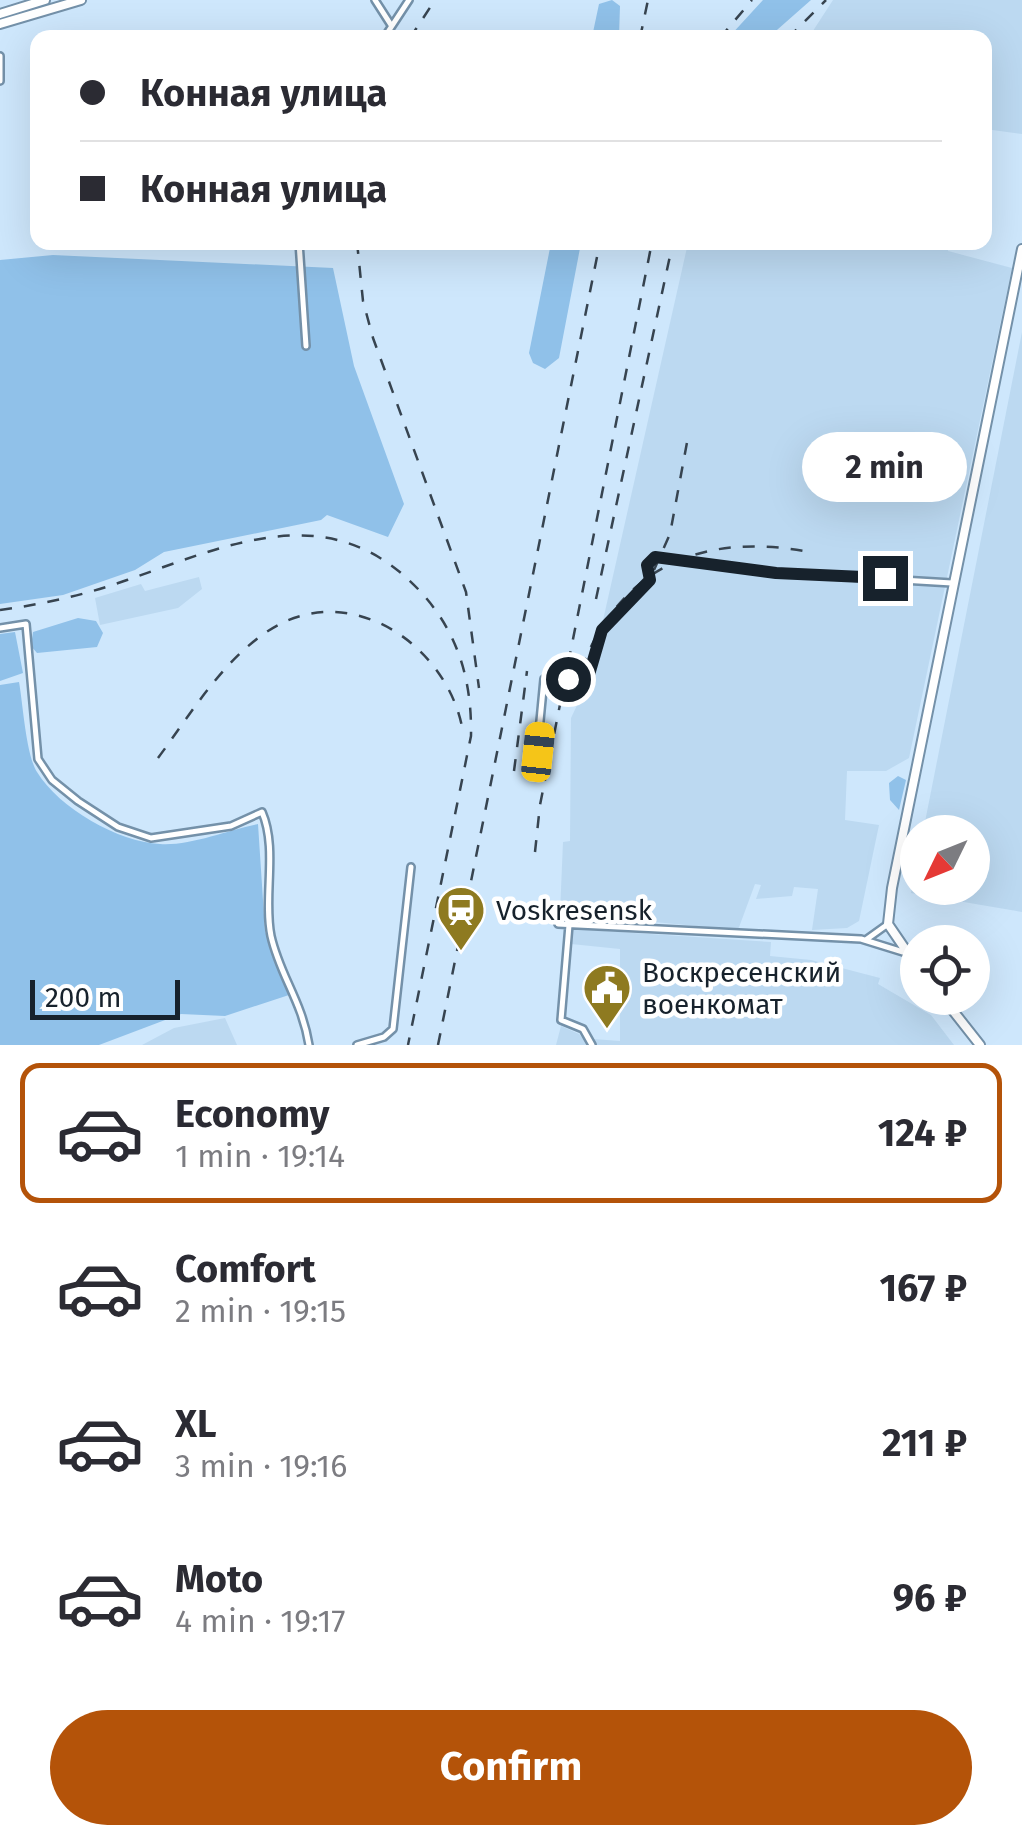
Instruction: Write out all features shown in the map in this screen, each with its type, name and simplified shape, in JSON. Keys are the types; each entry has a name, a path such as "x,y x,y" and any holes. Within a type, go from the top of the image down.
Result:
{"street":[{"path":"0,14 45,0"},
{"path":"0,24 81,0"},
{"path":"375,0 391,25"},
{"path":"388,30 409,0"},
{"path":"0,56 0,81"},
{"path":"900,948 888,924 906,809 956,583 1022,249"},
{"path":"300,250 306,346"},
{"path":"535,773 544,679 549,675 580,683 588,678 598,636 650,580 647,565 655,557 776,573 956,583"},
{"path":"0,628 26,624 38,759 52,780 78,801 118,826 151,838 231,826 262,812 268,841 270,934 279,963 304,1011 309,1045"},
{"path":"356,1045 390,1034 411,866"},
{"path":"558,924 861,939 874,937 888,924"},
{"path":"569,924 561,1020 582,1029 592,1045"},
{"path":"861,939 900,951"},
{"path":"956,1015 980,1045"}],"shaded area":[{"path":"612,0 620,6 619,30 593,30 599,4"},
{"path":"763,0 811,0 777,30 735,30"},
{"path":"833,0 1022,0 1022,134 992,130 992,30 814,30"},
{"path":"550,250 580,250 559,358 545,369 533,363 529,353"},
{"path":"686,250 948,250 1012,268 909,758 886,771 847,771 845,820 879,825 859,921 847,928 812,930 818,889 794,887 792,896 756,899 761,885 755,884 738,930 560,913 563,842 570,841 571,718 590,678"},
{"path":"53,255 333,268 354,366 404,504 388,537 327,515 321,520 164,552 135,570 63,595 0,604 0,260"},
{"path":"1022,332 1022,912 981,905 990,905 990,815 926,815"},
{"path":"199,577 202,589 178,608 100,625 95,598 141,584 145,591"},
{"path":"78,618 96,621 103,633 97,647 37,653 31,646 33,632"},
{"path":"15,632 23,673 0,681 0,634"},
{"path":"19,682 37,772 60,798 91,821 126,837 160,844 196,840 258,824 265,931 289,995 225,1016 181,1014 99,1045 0,1045 0,685"},
{"path":"898,776 906,780 899,810 890,800 889,783"},
{"path":"573,929 771,942 770,956 811,960 880,978 878,984 900,997 900,1015 931,1015 954,1045 596,1045 593,1039 620,1041 620,949 571,944"},
{"path":"225,1018 237,1045 142,1045 174,1028"},
{"path":"561,1026 579,1034 589,1045 556,1045"}],"railway":[{"path":"415,30 435,0"},
{"path":"642,30 648,0"},
{"path":"727,30 752,0"},
{"path":"796,30 826,0"},
{"path":"358,250 363,301 373,338 466,592 479,688"},
{"path":"438,1045 598,250"},
{"path":"535,852 540,805 650,250"},
{"path":"596,599 671,250"},
{"path":"654,570 670,534 688,437"},
{"path":"0,610 80,595 203,554 277,536 313,536 349,543 384,560 418,589 443,622 460,657 469,695 471,736 408,1045"},
{"path":"581,669 598,633 619,604 643,581 671,564 735,547 810,552"},
{"path":"158,758 208,690 251,643 299,616 331,612 362,617 391,629 417,648 438,672 454,701 463,732"},
{"path":"514,771 527,671"}],"place":[{"name":"Voskresensk","path":"461,952"},
{"name":"Воскресенский военкомат","path":"607,1030"}],"route":[{"path":"568,679 580,683 588,678 598,636 650,580 647,565 655,557 760,572 885,578"}]}
